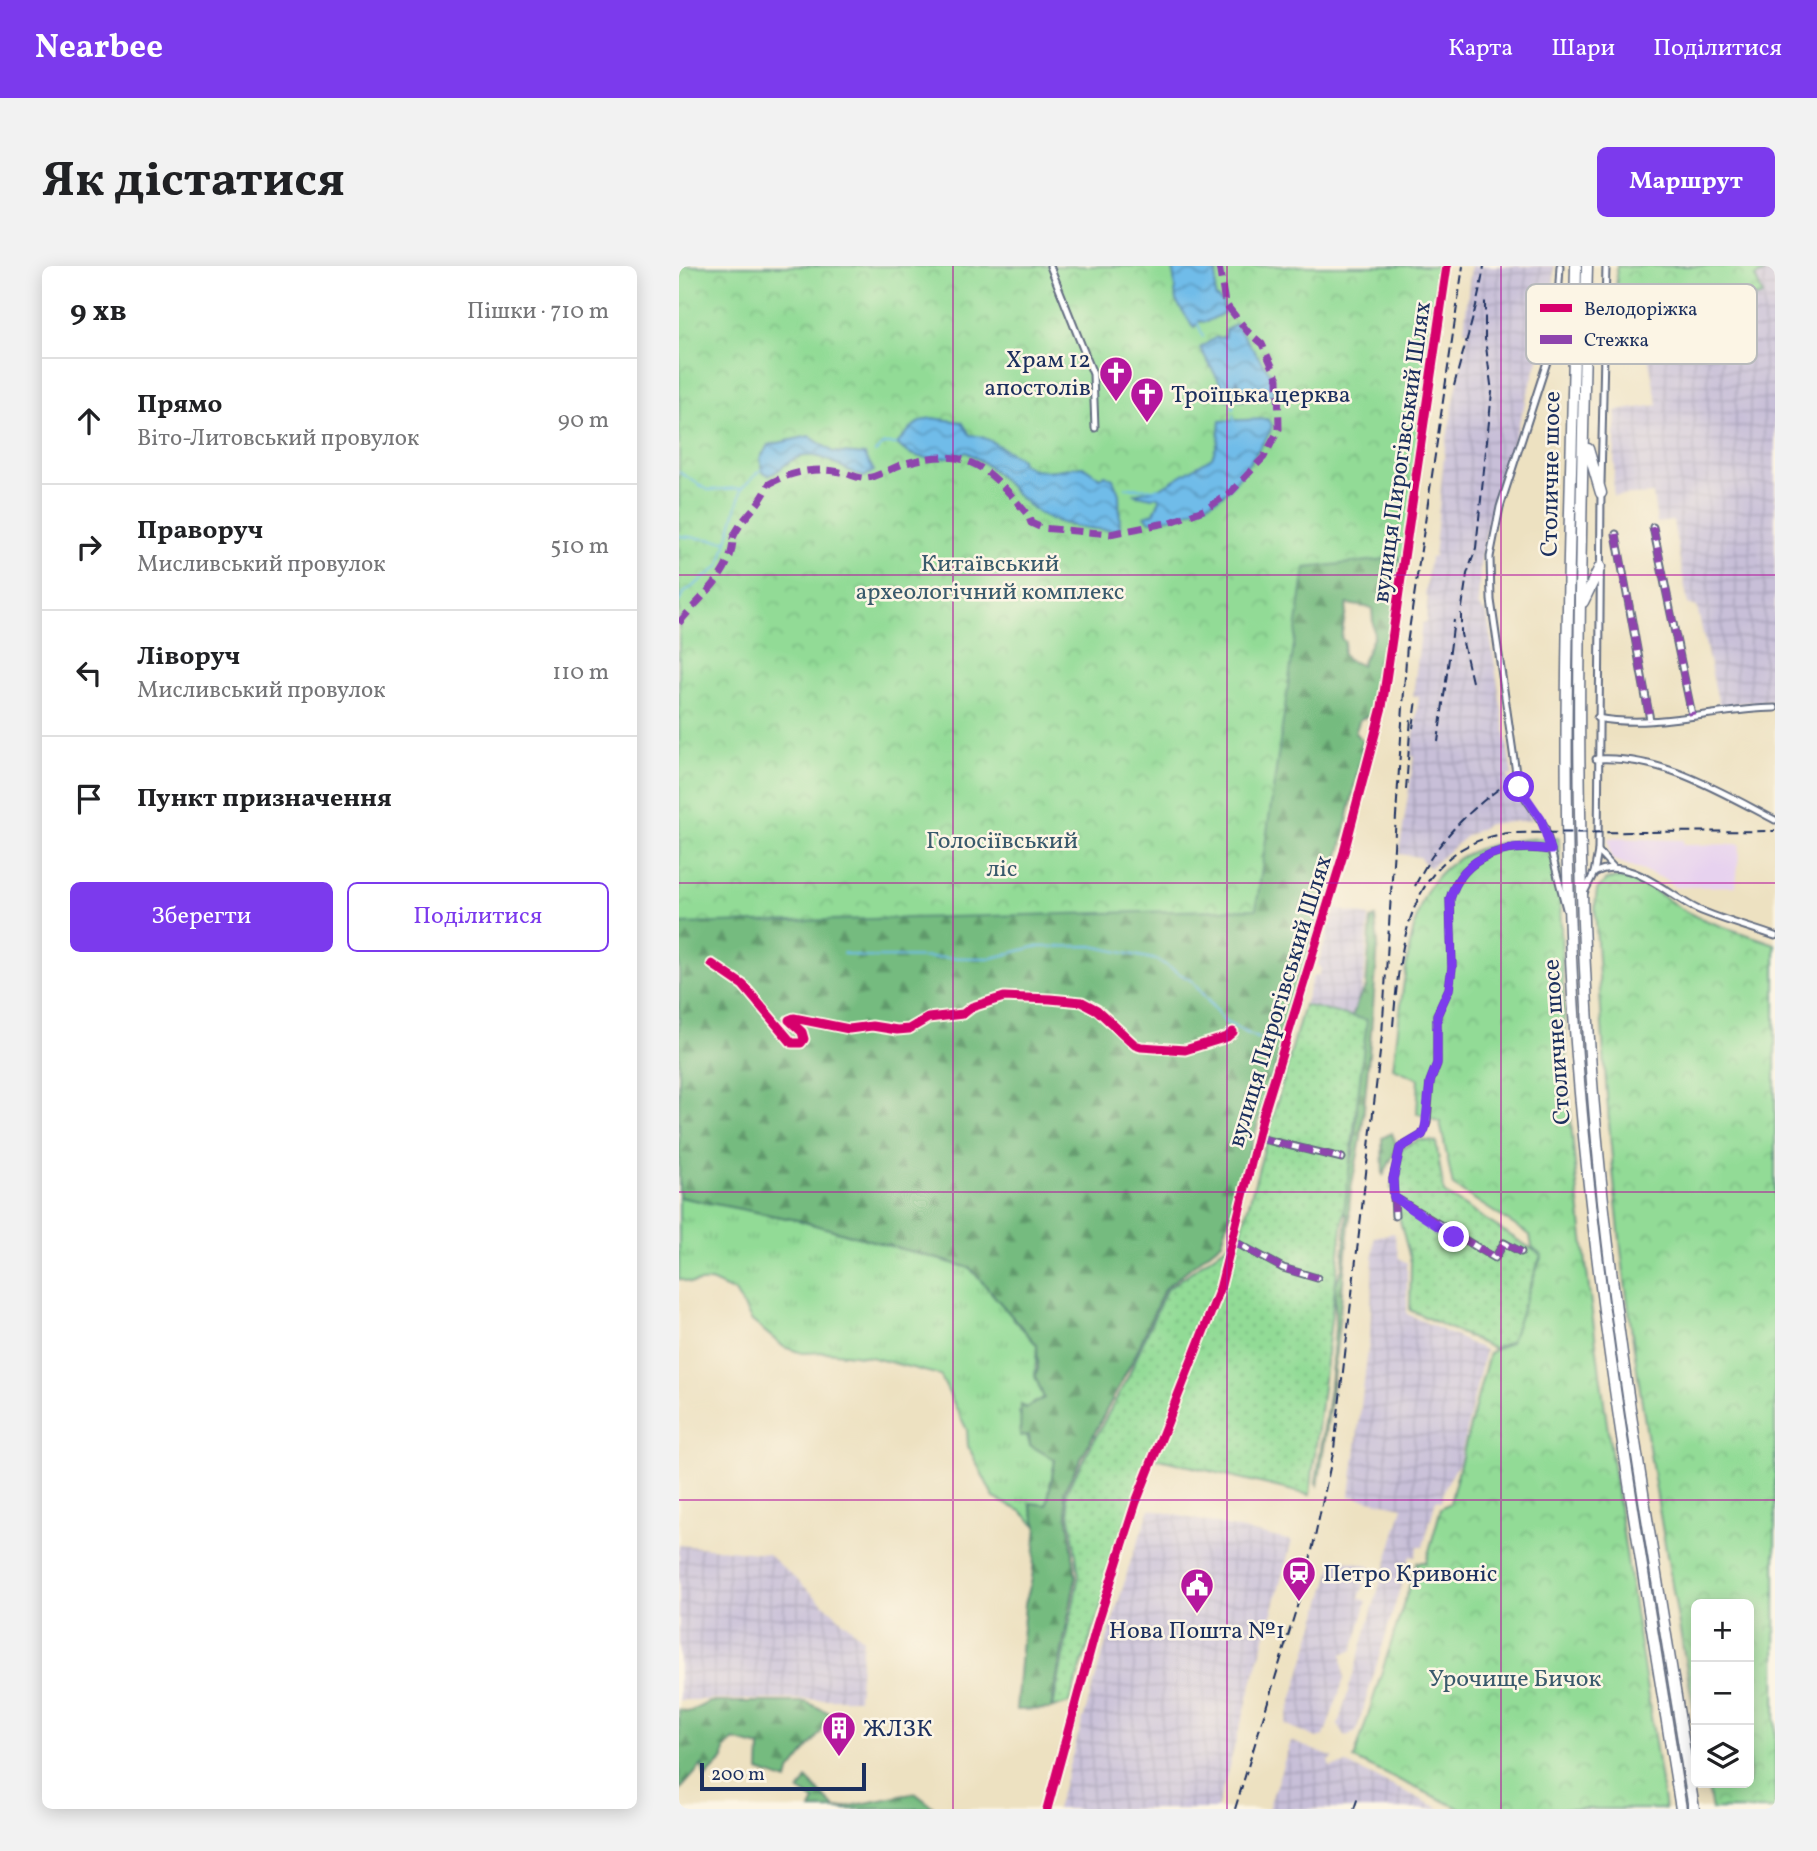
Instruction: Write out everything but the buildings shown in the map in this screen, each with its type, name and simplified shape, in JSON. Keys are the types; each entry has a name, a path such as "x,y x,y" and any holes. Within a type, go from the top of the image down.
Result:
{"highway":[{"path":"1571,266 1574,284"},
{"name":"Столичне шосе","path":"1576,266 1576,284"},
{"name":"Столичне шосе","path":"1588,284 1590,266"},
{"name":"Столичне шосе","path":"1574,364 1565,747 1577,1054 1595,1249 1681,1809"},
{"name":"Столичне шосе","path":"1586,364 1579,747 1582,897 1595,1119 1611,1269 1694,1809"},
{"path":"1585,439 1601,493"},
{"path":"1581,605 1599,567"}],"street":[{"path":"1050,266 1093,374 1095,428"},
{"name":"вулиця Пирогівський Шлях","path":"1047,1809 1097,1625 1136,1502 1220,1289 1258,1138 1344,852 1382,707 1447,266"},
{"path":"1558,284 1559,266"},
{"path":"1606,266 1606,284"},
{"path":"1546,364 1500,507 1490,563 1491,600 1517,780 1522,793 1541,819 1570,922"},
{"path":"1582,897 1594,873 1598,851 1596,759 1604,364"},
{"path":"1653,527 1692,715"},
{"path":"1616,534 1650,720"},
{"path":"1597,718 1625,722 1735,708 1775,708"},
{"path":"1596,759 1658,765 1714,788 1775,820"},
{"path":"1395,1216 1393,1179 1400,1148 1422,1135 1427,1123 1430,1082 1437,1063 1437,1015 1449,989 1452,968 1450,899 1453,890 1468,867 1486,854 1532,848 1551,850"},
{"path":"1598,851 1617,870"},
{"path":"1594,873 1606,869 1617,870 1661,884 1697,908 1775,936"},
{"path":"1258,1138 1342,1158"},
{"path":"1394,1197 1454,1237 1495,1258 1504,1243 1521,1252"},
{"path":"1231,1240 1283,1268 1317,1278"}],"shaded area":[{"path":"1471,266 1554,266 1554,284 1526,284 1526,364 1537,364 1487,528 1480,564 1478,605 1487,615 1512,775 1507,776 1533,820 1489,824 1465,837 1429,868 1419,857 1399,854 1414,756 1411,756 1419,697 1413,696 1422,623 1426,622 1428,597 1425,596 1430,558 1434,557 1445,447 1468,331 1464,330"},
{"path":"1770,269 1775,274 1775,700 1719,705 1697,607 1688,604 1673,521 1657,523 1653,494 1613,496 1616,411 1658,405 1649,364 1757,364 1757,284 1749,284 1755,277"},
{"path":"1608,838 1683,840 1683,845 1740,844 1736,886 1675,887 1665,879 1611,859"},
{"path":"1335,909 1369,916 1364,977 1358,1013 1354,1016 1304,1005 1313,976 1319,975 1321,970 1318,964"},
{"path":"1394,1233 1399,1258 1407,1263 1407,1314 1485,1350 1459,1463 1446,1485 1441,1501 1436,1500 1423,1547 1418,1546 1415,1557 1410,1556 1356,1732 1345,1737 1338,1725 1403,1507 1350,1496 1370,1333 1374,1237"},
{"path":"1150,1509 1292,1541 1217,1809 1056,1809 1132,1557"},
{"path":"679,1545 768,1554 863,1639 858,1699 679,1700"},
{"path":"1335,1558 1371,1567 1359,1598 1367,1601 1353,1650 1342,1655 1344,1679 1324,1736 1317,1738 1285,1724"},
{"path":"1291,1741 1334,1758 1328,1761 1330,1767 1347,1764 1441,1809 1268,1809"}],"green space":[{"name":"Китаївський археологічний комплекс","path":"679,266 1442,266 1405,557 1305,568 1256,909 679,924"},
{"name":"Голосіївський ліс","path":"1442,266 1383,691 1375,714 1360,719 1355,733 1364,742 1341,849 1222,1242 1164,1289 1136,1354 1064,1491 1076,1576 1051,1709 1016,1710 1025,1604 1032,1579 1037,1526 1030,1503 1047,1505 1055,1460 1030,1445 1029,1435 1020,1436 1021,1404 1025,1408 1044,1398 1035,1376 1038,1369 1037,1345 970,1268 797,1220 679,1197 679,613","holes":["1347,604 1372,608 1374,636 1361,665 1347,660 1343,653 1345,642 1341,638"]},
{"path":"1617,266 1768,266 1770,269 1755,277 1763,295 1757,296 1757,284 1617,284"},
{"name":"Урочище Бичок","path":"1559,838 1568,1084 1575,1165 1605,1407 1665,1809 1461,1809 1354,1759 1417,1562 1426,1562 1441,1508 1450,1503 1489,1353 1510,1342 1542,1255 1532,1247 1530,1235 1453,1186 1440,1122 1417,1113 1419,1079 1393,1068 1410,945 1423,899 1432,883 1458,859 1473,851 1507,842"},
{"path":"1617,878 1639,883 1703,919 1775,944 1775,1809 1712,1809 1708,1788 1754,1788 1754,1599 1691,1599 1691,1692 1646,1426 1616,1206 1595,906 1597,890 1606,880"},
{"path":"1375,917 1378,944 1364,1114 1350,1201 1336,1352 1318,1486 1316,1482 1330,1389 1335,1285 1342,1269 1347,1215 1337,1205 1353,1154 1357,1107 1340,1103 1350,1025 1354,1010 1366,988 1371,919"},
{"path":"1304,1005 1367,1020 1310,1495 1151,1457 1069,1703 1053,1708 1079,1575 1066,1492 1128,1377 1166,1290 1240,1236"},
{"path":"1392,1133 1397,1147 1383,1176 1382,1138"},
{"path":"1419,1140 1436,1142 1444,1193 1541,1255 1511,1341 1494,1349 1410,1310 1411,1262 1391,1187 1402,1148"},
{"path":"679,1197 797,1220 970,1268 1037,1345 1035,1376 1044,1398 1019,1412 1030,1445 1055,1460 1047,1505 1030,1504 1037,1526 1021,1511 994,1498 968,1446 967,1430 940,1375 870,1357 827,1352 802,1353 784,1347 752,1321 735,1292 711,1281 691,1283 679,1279"},
{"path":"709,1702 806,1702 834,1715 789,1773 787,1781 759,1771 760,1747 734,1740 725,1748 724,1759 705,1778 702,1765 679,1791 679,1709 689,1712"},
{"path":"807,1779 836,1809 811,1809 815,1801 799,1791"},
{"path":"915,1793 936,1809 836,1809"}],"water":[{"path":"1173,266 1216,266 1215,296 1223,303 1224,313 1206,322 1199,321 1194,328 1176,301"},
{"path":"1235,324 1272,376 1273,396 1240,400 1244,391 1237,380 1235,395 1228,400 1219,395 1222,386 1200,348 1215,338 1225,337 1226,330"},
{"path":"931,418 962,422 970,435 991,441 1021,459 1021,463 1036,470 1083,466 1100,478 1105,475 1113,479 1119,494 1120,528 1088,528 1064,524 1046,517 1020,498 984,463 966,452 938,458 920,457 897,444 915,425"},
{"path":"1267,419 1272,425 1270,432 1240,476 1223,494 1203,506 1168,518 1150,521 1145,516 1154,513 1160,500 1157,496 1152,498 1133,494 1160,488 1212,457 1218,442 1220,421"},
{"path":"809,436 833,452 865,455 874,471 864,477 820,457 802,456 769,475 763,472 760,458 769,445"}],"waterway":[{"path":"1197,321 1203,337"},
{"path":"1232,396 1233,409"},
{"path":"1233,415 1234,421"},
{"path":"875,452 885,444 896,444"},
{"path":"679,602 684,593 720,566 742,488 762,469"},
{"path":"679,472 708,490 742,488"},
{"path":"1126,488 1160,489"},
{"path":"679,536 726,541"},
{"path":"843,953 863,957 992,958 1034,947 1092,946 1157,960 1192,981 1225,1022 1259,1039"}],"railway":[{"path":"1235,1809 1307,1574 1334,1449 1382,1035 1407,644 1463,266"},
{"path":"1454,386 1475,311 1484,266"},
{"path":"1472,682 1461,634 1461,614 1467,574 1476,548 1492,392 1485,339 1485,298"},
{"path":"1438,742 1454,620"},
{"path":"1413,728 1417,700"},
{"path":"1406,790 1411,717"},
{"path":"1415,886 1432,856 1452,830 1503,786"},
{"path":"1393,1026 1400,964 1406,933 1416,904 1430,879 1449,858 1475,842 1509,833 1775,831"},
{"path":"1354,1809 1358,1797"}],"marked path":[{"path":"733,538 769,484 785,476 821,470 866,478 928,458 947,457 977,465 1002,485 1028,515 1031,523 1042,528 1110,534 1171,522 1206,509 1231,492 1264,457 1279,429 1278,379 1262,344 1248,332 1225,303 1219,266"},
{"path":"1653,527 1692,715"},
{"path":"1616,534 1650,720"},
{"path":"679,623 714,584 728,563 732,551 733,538 730,537"},
{"path":"1521,1252 1504,1243 1495,1258 1394,1197 1393,1179 1400,1148 1422,1135 1427,1123 1430,1082 1437,1064 1437,1015 1449,989 1452,968 1450,899 1456,883 1465,871 1489,855 1519,849 1551,850"},
{"path":"1258,1138 1342,1158"},
{"path":"1394,1197 1395,1216"},
{"path":"1231,1240 1283,1268 1317,1278"}],"cycle path":[{"path":"1047,1809 1097,1625 1136,1502 1220,1289 1262,1119 1344,852 1382,707 1447,266"},
{"path":"712,964 743,985 792,1043 801,1043 804,1039 802,1032 789,1020 794,1018 849,1029 872,1026 909,1029 928,1018 963,1014 972,1007 1004,997 1082,1002 1097,1010 1135,1045 1141,1047 1185,1050 1227,1037 1233,1032"}],"place":[{"name":"Храм 12 апостолів","path":"1116,403"},
{"name":"Троїцька церква","path":"1147,424"},
{"name":"Петро Кривоніс","path":"1299,1603"},
{"name":"Нова Пошта №1","path":"1197,1615"},
{"name":"ЖЛЗК","path":"839,1758"}],"route":[{"path":"1454,1237 1394,1197 1393,1179 1400,1148 1422,1135 1427,1123 1430,1082 1437,1063 1437,1015 1449,989 1452,968 1450,899 1459,877 1486,854 1532,848 1551,850 1541,819 1519,787"}]}
